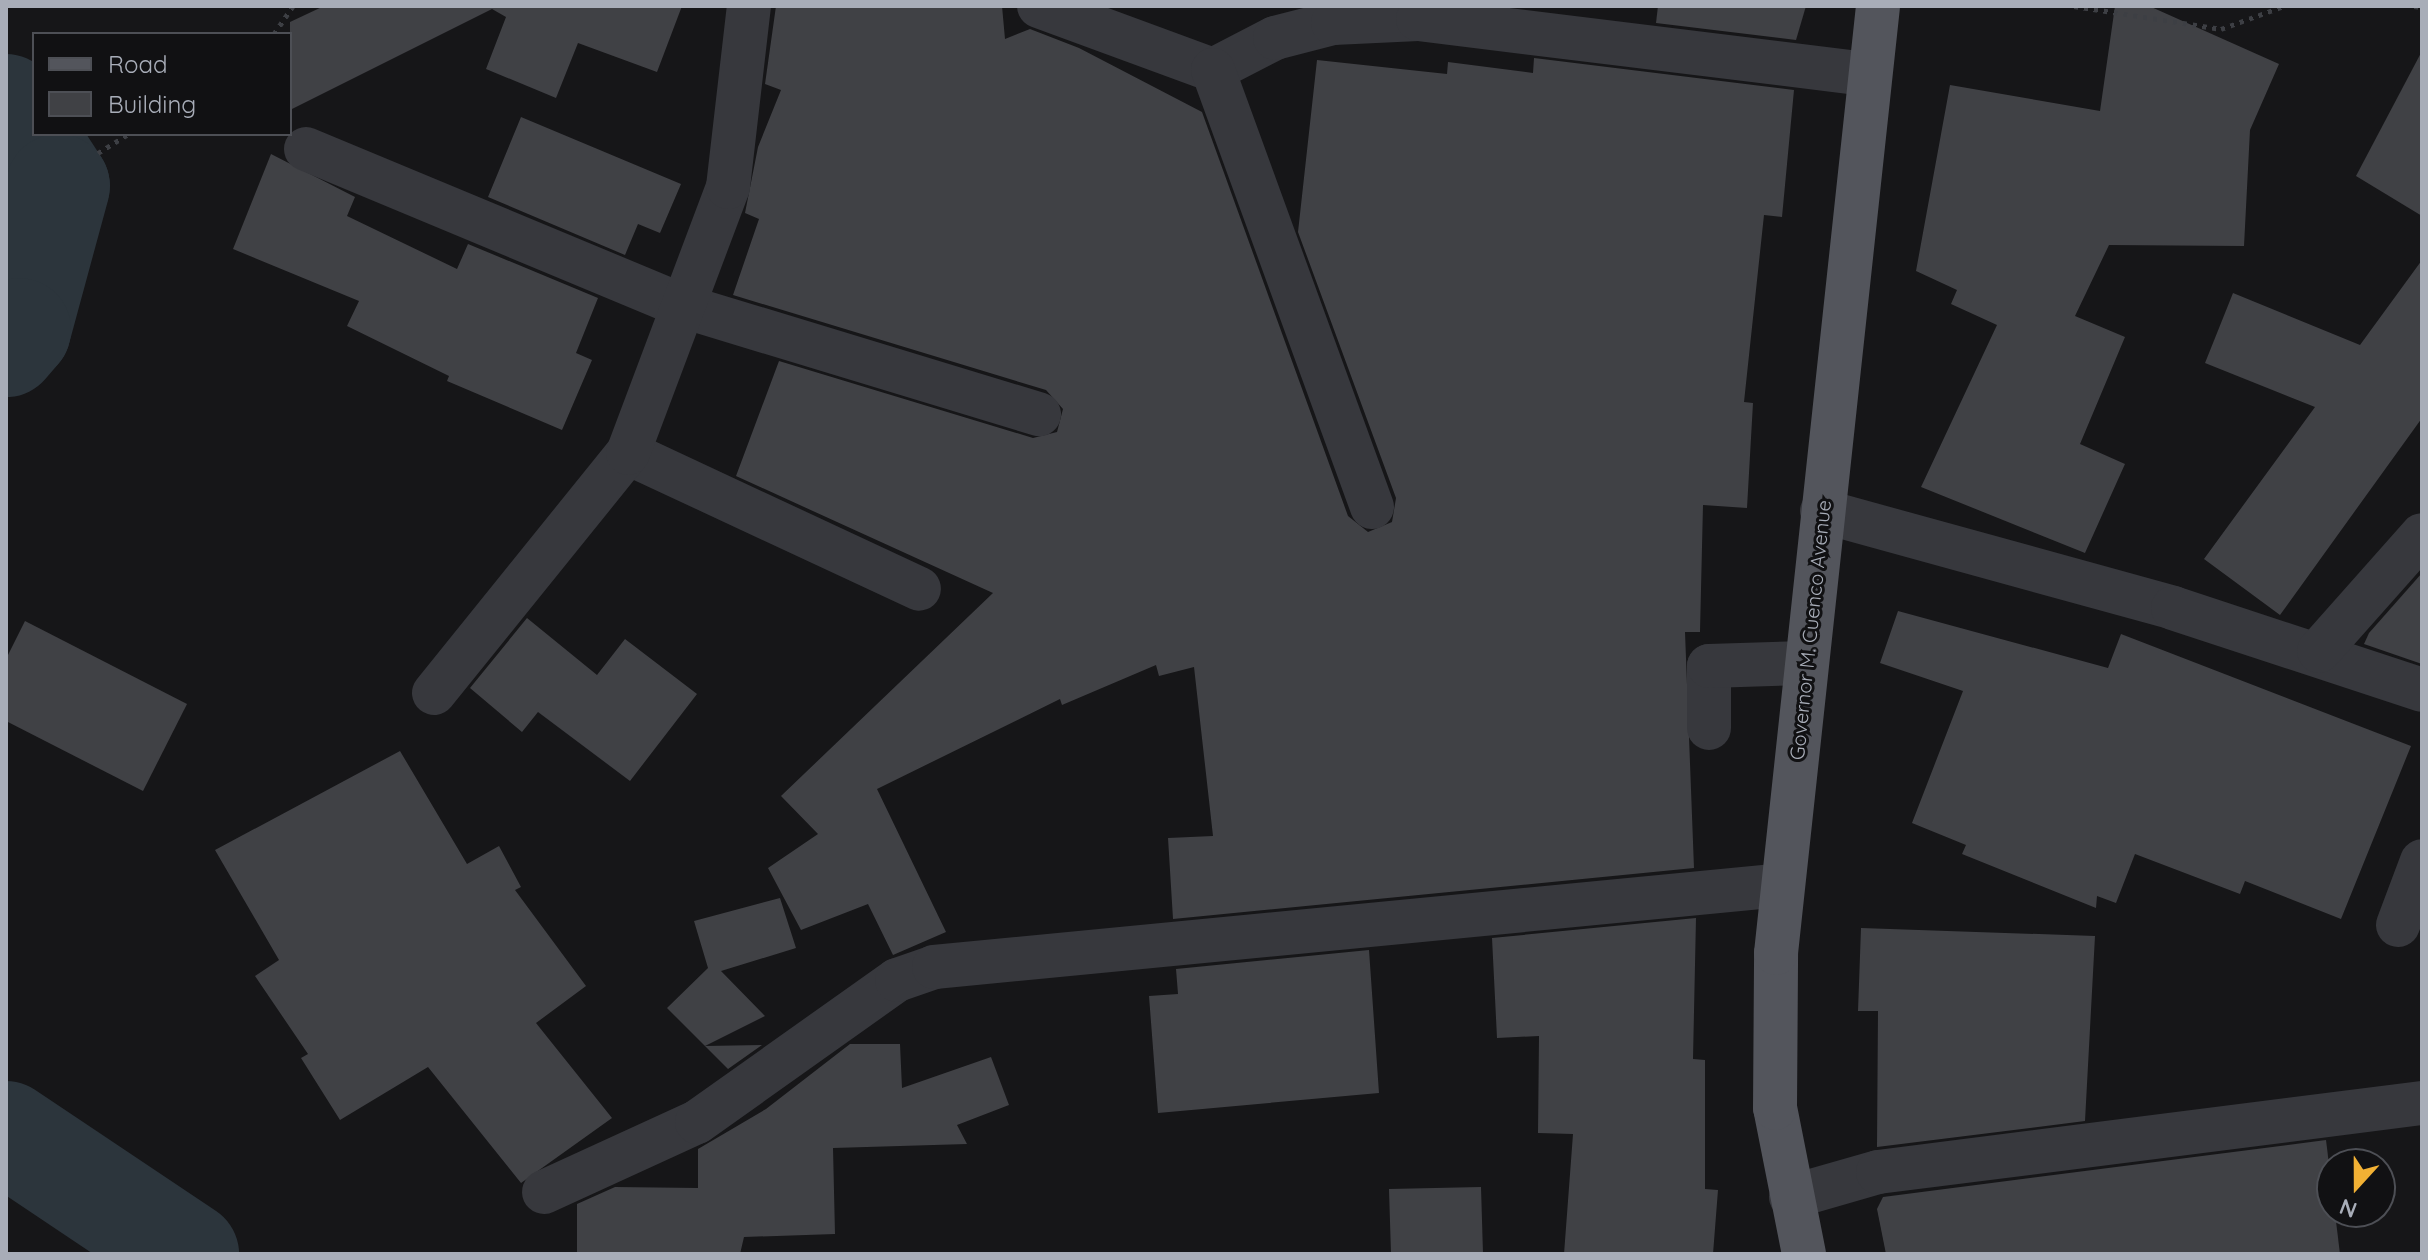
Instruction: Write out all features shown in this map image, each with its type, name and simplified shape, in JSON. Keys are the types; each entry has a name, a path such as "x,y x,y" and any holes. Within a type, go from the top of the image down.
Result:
{"main road":[{"name":"Governor M. Cuenco Avenue","path":"1804,1254 1775,1108 1782,885 1867,74 1878,6"}],"street":[{"path":"434,693 628,453 686,307 728,187 749,6"},
{"path":"1039,6 1213,70 1275,38 1333,23 1418,19 1867,74"},
{"path":"1213,70 1372,507"},
{"path":"306,149 686,307 1039,414"},
{"path":"628,453 919,589"},
{"path":"1822,511 2319,651 2422,690"},
{"path":"2319,651 2422,535"},
{"path":"1709,728 1709,666 1806,663"},
{"path":"2398,925 2422,861"},
{"path":"544,1192 697,1122 897,980 934,967 1782,885"},
{"path":"1791,1197 1878,1172 2422,1103"}],"path":[{"path":"275,32 293,6"},
{"path":"2074,6 2221,29 2284,6"},
{"path":"2414,6 2422,7"},
{"path":"98,153 125,136"}],"building":[{"path":"324,6 682,6 657,72 578,43 556,98 486,69 506,17 492,9 292,109 290,22"},
{"path":"776,6 1002,6 1005,39 1030,29 1079,48 1202,112 1348,516 1368,532 1392,522 1396,498 1298,232 1317,60 1447,74 1448,62 1533,73 1534,58 1794,90 1782,217 1764,215 1744,402 1753,403 1747,508 1703,505 1700,632 1685,632 1694,868 1173,919 1168,838 1213,836 1194,667 1159,676 1156,665 1062,705 1060,699 877,789 946,932 893,955 868,904 801,930 768,868 818,834 781,796 993,593 736,476 779,361 1033,438 1057,432 1063,409 1046,390 733,295 759,219 745,213 758,147 781,90 765,84"},
{"path":"1658,6 1806,6 1796,40 1656,23"},
{"path":"2115,6 2149,6 2279,64 2250,130 2244,246 2109,245 2075,316 2125,337 2080,444 2125,464 2085,553 1921,487 1997,325 1951,304 1957,290 1916,271 1950,85 2100,111"},
{"path":"2422,51 2422,216 2356,176"},
{"path":"521,117 681,184 660,233 638,224 625,255 488,197"},
{"path":"271,154 355,197 347,216 457,269 468,244 598,298 576,353 592,360 562,430 447,381 449,376 347,326 359,301 233,249"},
{"path":"2422,260 2422,418 2280,615 2204,559 2315,407 2205,363 2233,293 2360,345"},
{"path":"2422,573 2422,664 2364,644 2369,633"},
{"path":"1898,611 2108,668 2121,634 2411,746 2341,919 2245,881 2240,894 2135,854 2116,903 2097,896 2096,908 1962,854 1966,845 1912,823 1963,691 1880,663"},
{"path":"527,618 597,675 625,639 697,694 630,781 538,712 522,732 470,688"},
{"path":"25,621 187,704 143,791 6,721 6,659"},
{"path":"400,751 467,864 499,846 521,887 515,890 586,986 536,1023 612,1118 521,1183 428,1067 340,1120 301,1058 308,1054 255,976 279,960 215,850"},
{"path":"780,898 796,948 721,971 765,1016 705,1046 667,1008 708,968 694,921"},
{"path":"1696,918 1693,1059 1705,1060 1705,1189 1718,1190 1713,1254 1564,1254 1573,1134 1538,1133 1539,1036 1497,1038 1492,938"},
{"path":"1861,928 2095,936 2085,1121 1877,1147 1878,1011 1858,1011"},
{"path":"1369,950 1379,1093 1158,1113 1149,996 1178,994 1176,969"},
{"path":"850,1044 900,1044 902,1088 991,1057 1009,1105 957,1125 967,1144 833,1148 835,1234 744,1237 740,1254 577,1254 577,1204 615,1187 698,1188 698,1149 766,1109"},
{"path":"762,1045 728,1069 705,1046"},
{"path":"2326,1140 2327,1148 2316,1148 2316,1228 2337,1228 2340,1254 1886,1254 1877,1209 1883,1197"},
{"path":"1481,1187 1483,1254 1391,1254 1389,1189"}],"waterway":[{"path":"6,106 58,186 19,330 6,345"},
{"path":"6,1133 187,1254"}]}
